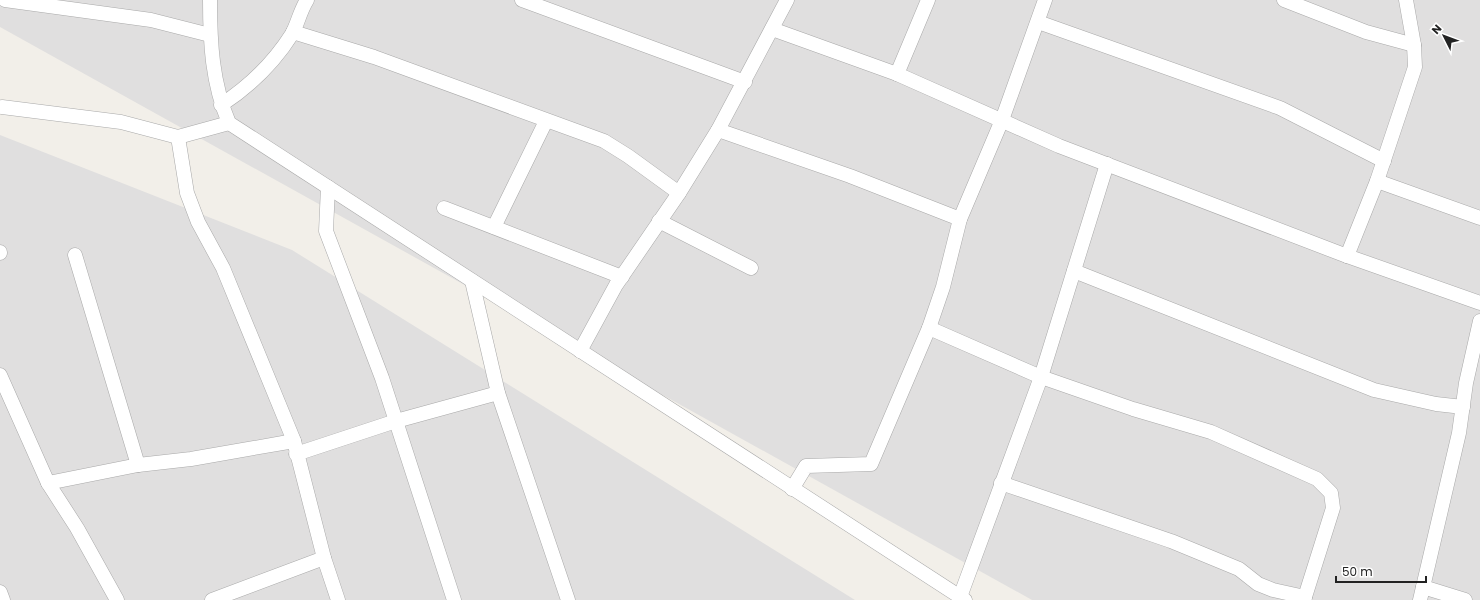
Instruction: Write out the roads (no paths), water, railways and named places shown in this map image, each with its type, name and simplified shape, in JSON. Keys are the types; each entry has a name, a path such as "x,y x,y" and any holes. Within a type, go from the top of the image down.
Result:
{"street":[{"path":"5,0 151,20 210,35"},
{"path":"210,0 211,55 221,105 229,123 962,599 1001,483 1041,378 1107,164"},
{"path":"221,105 257,79 274,60 293,32 307,0"},
{"path":"522,0 745,82"},
{"path":"580,351 622,277 679,193 718,130 745,82 787,0"},
{"path":"897,74 928,0"},
{"path":"792,488 806,466 871,464 929,328 943,287 960,219 1002,120 1045,0"},
{"path":"1284,0 1366,32 1414,45"},
{"path":"1347,256 1377,181 1415,67 1414,45 1406,0"},
{"path":"1038,22 1280,108 1384,161"},
{"path":"772,29 897,74 1059,146 1347,256 1480,303"},
{"path":"293,32 374,57 604,141 628,156 679,193"},
{"path":"2,108 121,122 178,137 229,123"},
{"path":"494,227 546,121"},
{"path":"718,130 850,176 960,219"},
{"path":"178,137 187,193 196,215 223,268 295,448 324,558 338,600"},
{"path":"1377,181 1480,218"},
{"path":"328,187 326,231 382,378 454,600"},
{"path":"444,208 622,277"},
{"path":"659,221 751,268"},
{"path":"75,255 138,465"},
{"path":"1074,271 1374,390 1436,404 1463,407"},
{"path":"472,281 498,393 568,600"},
{"path":"1465,600 1422,594 1463,407 1466,383 1480,321"},
{"path":"929,328 1041,378 1133,409 1212,432 1317,479 1331,493 1333,508 1305,599 1258,584 1239,569 1171,541 1001,483"},
{"path":"0,375 48,483 77,528 117,600"},
{"path":"48,483 138,465 295,448 498,393"},
{"path":"212,600 324,558"},
{"path":"0,592 3,600"}]}
